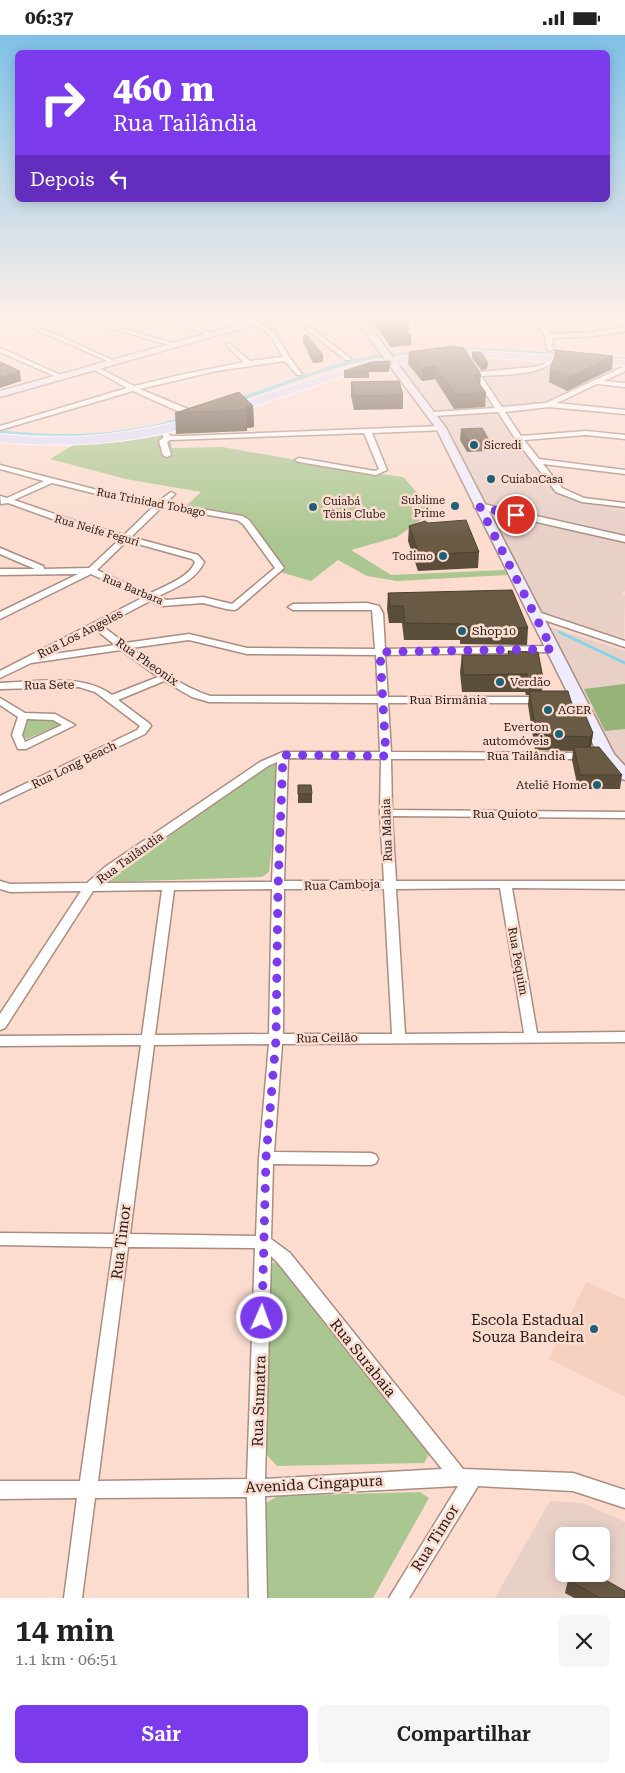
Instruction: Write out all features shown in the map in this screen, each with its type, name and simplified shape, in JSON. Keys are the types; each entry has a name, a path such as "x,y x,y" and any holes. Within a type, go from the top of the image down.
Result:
{"main road":[{"path":"224,399 251,392"},
{"path":"1,431 84,441 166,435 272,392"},
{"path":"416,392 441,428 535,614 574,700 607,756 625,775"},
{"path":"1,431 114,429 138,426 192,410"}],"street":[{"path":"1,431 130,392"},
{"path":"141,392 192,410"},
{"path":"488,392 519,438 559,490 582,499 625,505"},
{"path":"548,405 575,392"},
{"path":"433,414 548,405 625,412"},
{"path":"167,455 163,441 166,435 441,428"},
{"path":"299,460 376,473 380,472 383,470 367,431"},
{"path":"519,438 586,433 625,437"},
{"path":"538,461 625,472"},
{"name":"Rua Trinidad Tobago","path":"0,467 117,497 239,518 246,522 280,568"},
{"path":"2,501 52,479"},
{"path":"0,616 91,571 127,539 172,494"},
{"name":"Rua Neife Feguri","path":"2,501 127,539 195,557"},
{"path":"480,507 625,539"},
{"path":"0,551 44,570"},
{"name":"Rua Los Angeles","path":"0,675 183,580 197,569 200,562 195,557"},
{"name":"Rua Barbara","path":"0,571 91,571 149,598 172,604 202,600 225,608 234,607 280,568"},
{"name":"Rua Malaia","path":"293,607 355,606 376,609 383,700 386,756 386,813 399,1037"},
{"path":"535,614 625,644"},
{"name":"Rua Pheonix","path":"96,626 166,677 198,697"},
{"path":"29,660 189,637 247,651 380,652 552,649"},
{"path":"111,699 166,677"},
{"name":"Rua Sete","path":"0,686 80,684 99,690 146,726"},
{"name":"Rua Birmânia","path":"198,697 209,699 550,700"},
{"path":"0,701 23,716 55,717 70,725 22,747 17,735 23,716"},
{"name":"Rua Long Beach","path":"0,801 141,732 146,726"},
{"name":"Rua Tailândia","path":"0,1025 90,887 109,870 264,764 289,755 607,756"},
{"name":"Rua Sumatra","path":"258,1598 256,1488 266,1158 276,1039 278,887 289,755"},
{"name":"Rua Quioto","path":"386,813 625,815"},
{"name":"Rua Camboja","path":"0,885 10,888 168,885 278,887 390,883 625,885"},
{"name":"Rua Pequim","path":"505,884 531,1037"},
{"name":"Rua Timor","path":"73,1598 168,885"},
{"name":"Rua Ceilão","path":"0,1041 625,1037"},
{"path":"266,1158 372,1159"},
{"path":"0,1239 264,1242"},
{"name":"Rua Surabaia","path":"264,1242 284,1258 466,1478"},
{"name":"Rua Timor","path":"398,1598 466,1478"},
{"name":"Avenida Cingapura","path":"0,1490 256,1488 466,1478 573,1482 625,1499"}],"shaded area":[{"path":"418,392 484,392 495,409 434,413"},
{"path":"491,392 569,392 538,405 501,408"},
{"path":"498,412 562,496 586,503 625,508 625,538 483,506 437,416"},
{"path":"491,513 625,542 625,591 622,594 625,596 624,642 538,613"},
{"path":"547,626 625,651 625,767 611,753"},
{"name":"Escola Estadual Souza Bandeira","path":"586,1282 625,1299 625,1397 549,1359"},
{"path":"550,1501 583,1503 625,1522 625,1598 495,1598"}],"green space":[{"name":"Cuiabá Tênis Clube","path":"158,434 170,439 172,448 222,447 403,477 432,509 429,514 397,537 351,550 391,575 505,570 508,575 397,581 367,576 338,560 311,581 280,572 286,567 281,564 249,518 187,505 201,492 126,479 50,459 77,443"},
{"path":"625,684 625,729 605,731 584,689"},
{"path":"28,718 51,718 60,725 26,739 22,734"},
{"path":"270,763 281,766 269,872 262,877 106,882"},
{"path":"279,1261 429,1454 424,1463 277,1466 265,1453 270,1264"},
{"path":"420,1492 429,1498 373,1598 267,1598 263,1505 278,1496"}],"water":[{"path":"254,392 266,392 172,425 139,432 80,437 0,434 0,430 43,434 86,434 130,429 172,420"}],"building":[{"path":"239,392 253,406 245,407 247,410 175,413"},
{"path":"353,392 402,392 403,395 354,396"},
{"path":"453,392 486,393 455,395"},
{"path":"482,428 489,440 468,441 461,429"},
{"path":"466,520 479,552 419,555 409,526 425,521 428,523"},
{"path":"512,590 528,628 461,627 461,624 405,623 403,606 390,606 388,593"},
{"path":"508,651 538,652 543,678 527,678 527,674 463,675 462,655 509,655"},
{"path":"529,691 568,691 574,712 584,712 593,733 590,737 537,735"},
{"path":"574,747 599,747 622,775 580,775"},
{"path":"298,785 311,785 312,794 298,794"},
{"path":"572,1582 609,1582 625,1591 625,1598 600,1598"}],"waterway":[{"path":"559,632 625,663"}],"place":[{"name":"Sicredi","path":"474,445"},
{"name":"CuiabaCasa","path":"491,479"},
{"name":"Sublime Prime","path":"455,506"},
{"name":"Cuiabá Tênis Clube","path":"313,507"},
{"name":"Todimo","path":"443,556"},
{"name":"Shop10","path":"462,631"},
{"name":"Verdão","path":"500,682"},
{"name":"AGER","path":"548,710"},
{"name":"Everton automóveis","path":"559,734"},
{"name":"Ateliê Home","path":"597,785"},
{"name":"Escola Estadual Souza Bandeira","path":"594,1329"}],"route":[{"path":"262,1318 266,1158 276,1039 278,887 283,755 386,756 380,652 552,649 480,507 516,515"}]}
